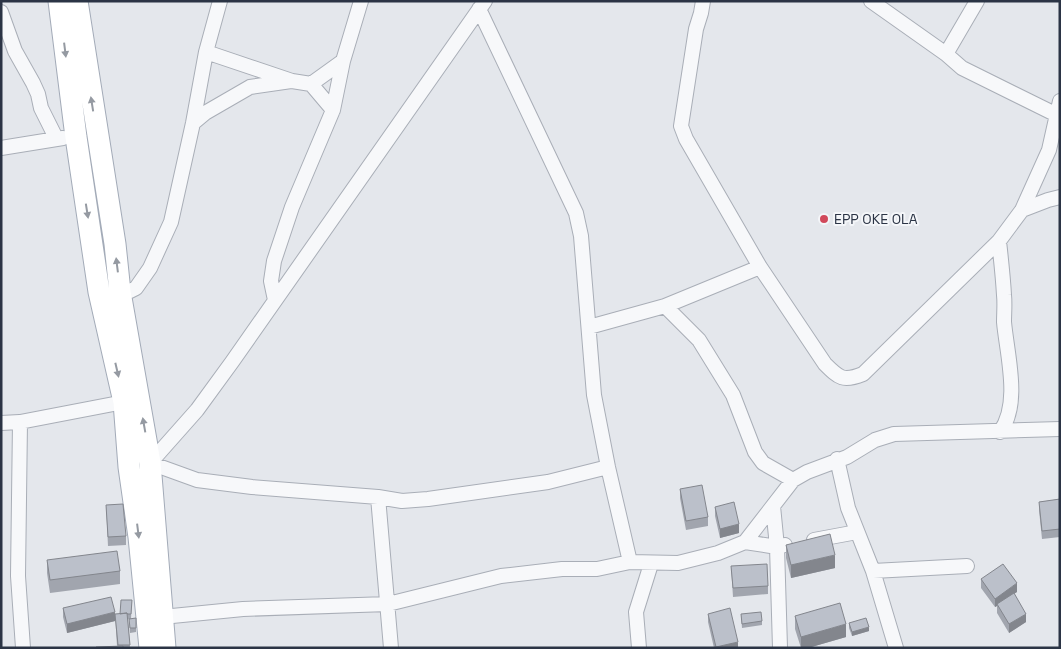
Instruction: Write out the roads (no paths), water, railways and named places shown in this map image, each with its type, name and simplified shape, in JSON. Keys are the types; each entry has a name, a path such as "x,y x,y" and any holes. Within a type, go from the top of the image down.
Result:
{"main road":[{"path":"59,1 66,138 124,402 150,648"},
{"path":"77,1 115,244 120,292 150,463 165,648"}],"street":[{"path":"120,292 130,292 136,288 150,268 171,222 193,123 206,52 220,1"},
{"path":"275,300 271,281 274,261 292,207 333,110 343,61 361,1"},
{"path":"703,1 702,13 696,29 681,126 686,139 760,267 825,364 837,376 849,379 863,374 999,241 1022,210 1049,150 1060,101"},
{"path":"871,1 946,54 962,68 1057,115"},
{"path":"946,54 977,1"},
{"path":"482,5 197,410 150,463 196,480 252,488 402,501 548,482 608,467"},
{"path":"482,5 576,213 581,236 594,395 630,562"},
{"path":"1,12 16,51 38,94 41,108 66,138"},
{"path":"1,49 16,51"},
{"path":"206,52 292,80 311,84 333,110"},
{"path":"311,84 343,61"},
{"path":"193,123 205,113 250,87 292,80"},
{"path":"1,148 66,138"},
{"path":"1022,210 1060,197"},
{"path":"999,241 1004,320 1011,374 1011,410 1000,432"},
{"path":"589,327 665,306 760,267"},
{"path":"665,306 699,340 733,395 755,452 763,463 793,480"},
{"path":"1,423 20,422 124,402"},
{"path":"20,422 18,576 23,648"},
{"path":"162,617 243,609 388,604 501,576 562,569 597,569 630,562 651,564 678,563 718,553 745,542 793,480 837,459 847,457 875,440 894,434 939,431 1000,432 1060,429"},
{"path":"837,459 848,508 873,571 896,648"},
{"path":"378,498 391,648"},
{"path":"773,506 777,547 780,648"},
{"path":"745,542 777,547 857,532"},
{"path":"639,648 636,612 651,564"},
{"path":"873,571 967,566"}],"place":[{"name":"EPP OKE OLA","path":"824,219"}]}
